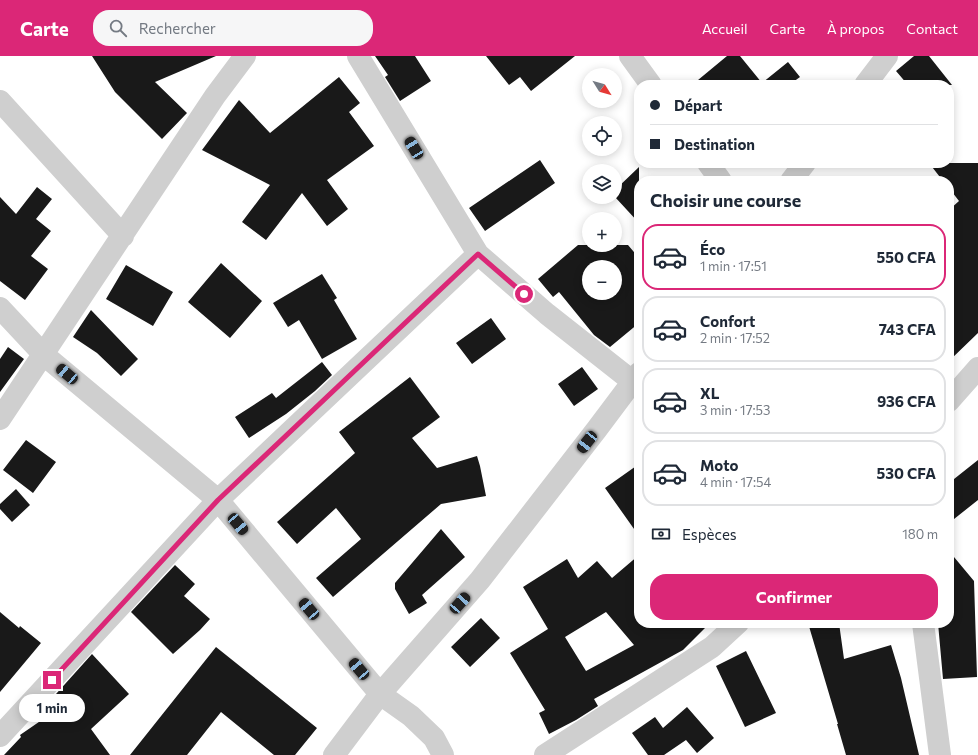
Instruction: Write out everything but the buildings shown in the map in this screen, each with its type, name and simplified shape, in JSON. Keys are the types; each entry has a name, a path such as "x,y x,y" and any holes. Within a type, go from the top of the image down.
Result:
{"street":[{"path":"0,419 215,96 245,56"},
{"path":"358,56 478,254 547,314 634,376"},
{"path":"630,56 647,80"},
{"path":"869,80 887,56"},
{"path":"0,101 123,236"},
{"path":"0,736 218,500 478,254"},
{"path":"0,308 44,354 218,500 380,694 411,716 434,738 443,755"},
{"path":"954,395 978,368"},
{"path":"334,755 380,694 480,580 634,380"},
{"path":"545,755 712,648 733,628"},
{"path":"924,628 940,755"}],"route":[{"path":"52,680 218,500 478,254 524,294"}]}
